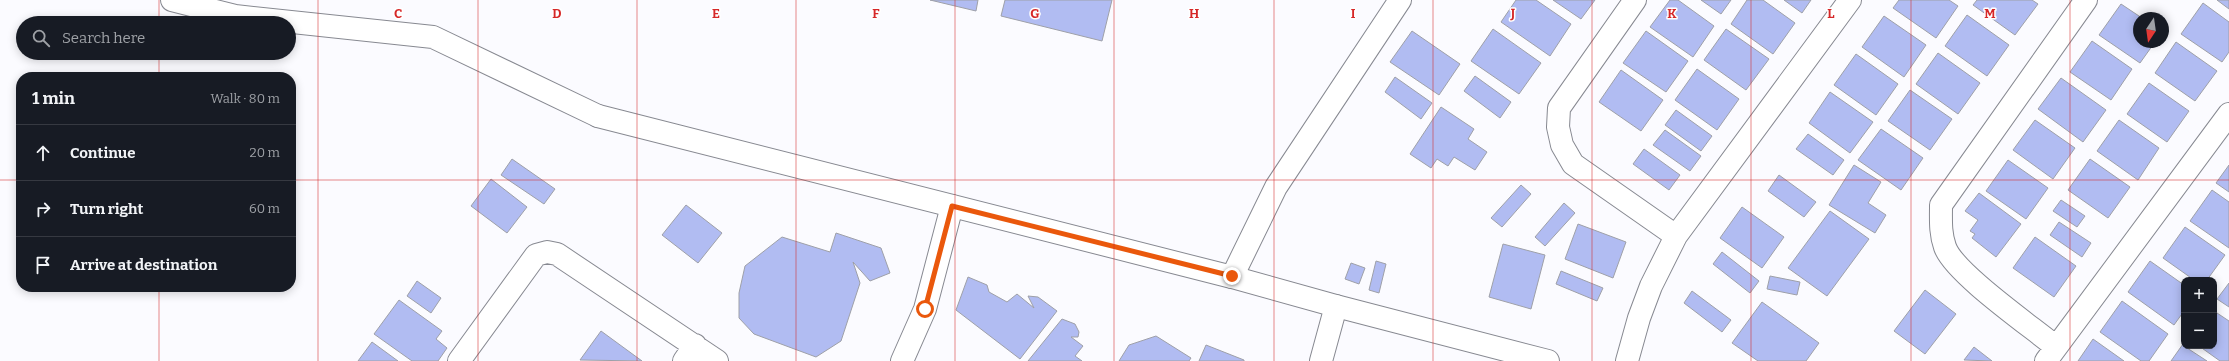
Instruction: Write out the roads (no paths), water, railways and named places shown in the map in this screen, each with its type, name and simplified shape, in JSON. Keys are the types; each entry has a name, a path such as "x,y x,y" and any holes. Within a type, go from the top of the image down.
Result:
{"street":[{"path":"172,0 235,16"},
{"path":"1232,276 1276,187 1400,0"},
{"path":"1635,0 1559,108 1558,128 1562,145 1573,164 1676,236"},
{"path":"1627,361 1639,318 1651,286 1676,236 1850,0"},
{"path":"2086,0 1941,205 1940,229 1945,249 1957,267 2051,354 2229,114"},
{"path":"296,22 433,37 598,116 1232,276 1336,306 1548,361"},
{"path":"902,361 925,309 952,206"},
{"path":"459,361 536,255 547,252 557,254 690,353 717,361"},
{"path":"1321,361 1336,306"}]}
